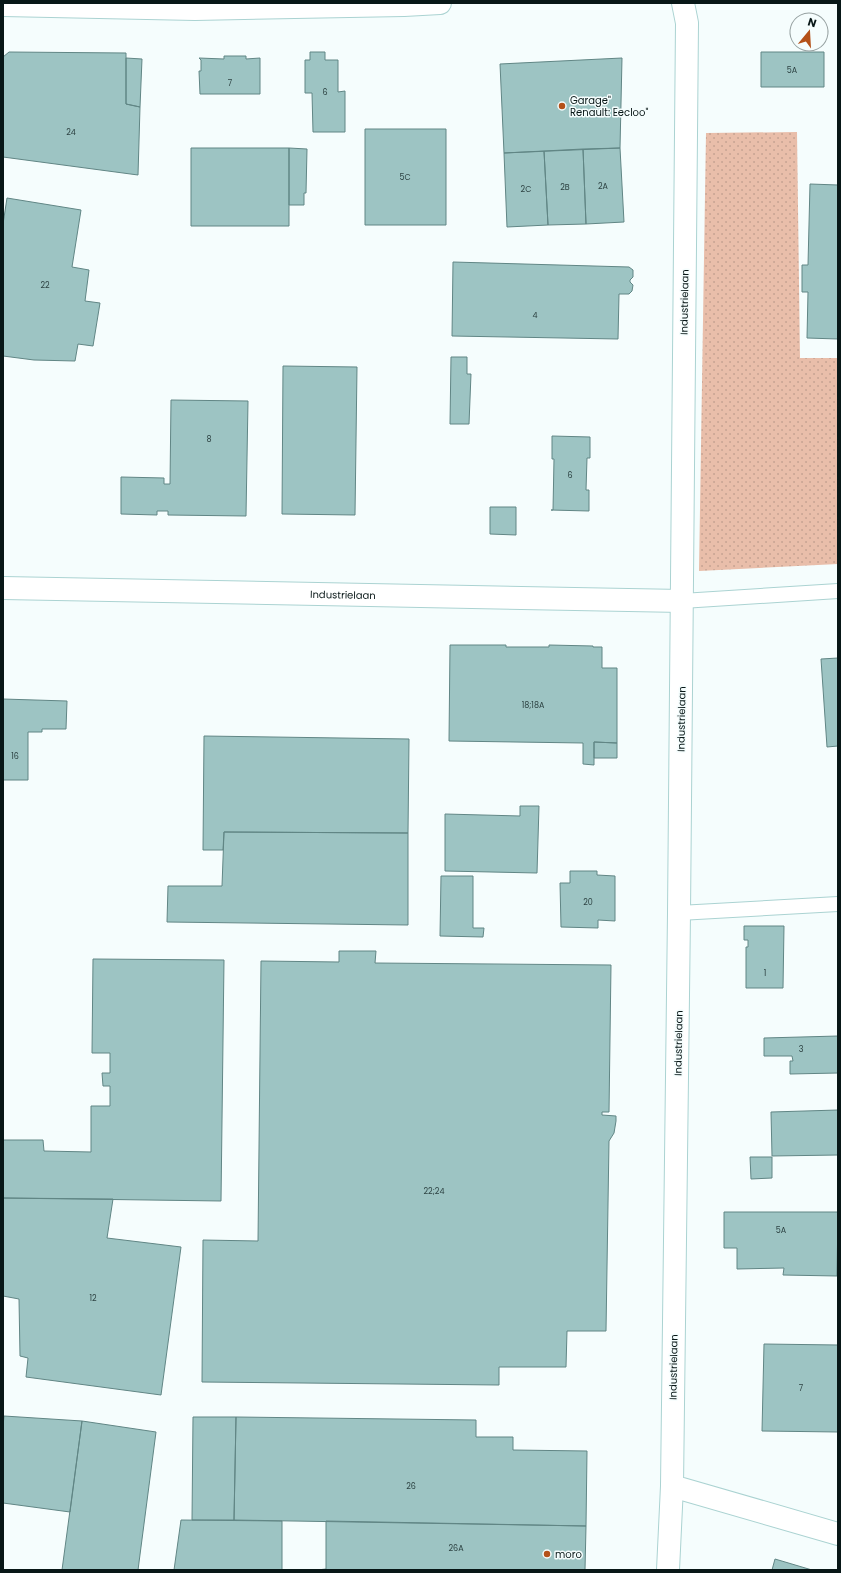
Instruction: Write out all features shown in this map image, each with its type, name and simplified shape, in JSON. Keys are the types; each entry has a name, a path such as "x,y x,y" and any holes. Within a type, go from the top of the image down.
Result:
{"street":[{"path":"3,5 195,9 440,3"},
{"name":"Industrielaan","path":"668,1570 672,1486 679,913 687,23 684,3"},
{"name":"Industrielaan","path":"3,588 682,601"},
{"path":"672,1486 838,1534"}],"lane":[{"path":"682,601 838,591"},
{"path":"679,913 838,904"}],"shaded area":[{"path":"797,132 800,358 838,358 838,564 699,571 706,133"}],"building":[{"path":"9,52 126,53 126,104 140,107 138,175 3,157 3,57"},
{"path":"310,52 325,52 325,60 338,60 338,92 345,91 345,132 313,132 312,93 305,93 305,60 310,60"},
{"path":"761,52 824,52 824,87 761,87"},
{"path":"224,56 246,56 246,59 260,58 260,94 200,94 199,71 201,71 201,60 199,58 224,59"},
{"path":"126,58 142,59 140,107 126,104"},
{"name":"Garage\" Renault: Eecloo\"","path":"622,58 620,148 504,153 500,64"},
{"path":"365,129 446,129 446,225 365,225"},
{"path":"191,148 289,148 289,226 191,226"},
{"path":"289,148 307,149 306,193 304,193 304,205 289,205"},
{"path":"620,148 624,222 586,224 583,149"},
{"path":"583,149 586,224 548,225 544,151"},
{"path":"544,151 548,225 507,227 504,153"},
{"path":"810,184 838,185 838,339 807,338 808,292 802,292 802,265 808,265"},
{"path":"7,198 81,210 72,267 89,270 85,301 100,303 93,346 78,344 75,361 34,360 3,356 3,224"},
{"path":"453,262 629,267 633,270 633,277 630,282 633,285 632,291 629,294 619,294 618,339 452,336"},
{"path":"451,357 467,357 467,374 471,374 469,424 450,424"},
{"path":"283,366 357,367 355,515 282,514"},
{"path":"171,400 248,401 246,516 168,515 168,511 157,511 157,515 121,514 121,477 164,478 164,484 170,484"},
{"path":"552,436 590,437 590,458 587,458 586,490 589,490 589,511 551,510 553,510 554,459 552,459"},
{"path":"490,507 516,507 516,535 490,534"},
{"path":"450,645 549,647 549,645 602,647 602,668 617,668 617,743 594,742 594,765 583,764 583,743 449,741"},
{"path":"838,658 838,746 827,747 821,659"},
{"path":"3,699 67,701 66,729 42,729 42,732 28,732 28,780 3,780"},
{"path":"204,736 409,739 408,833 224,832 223,850 203,850"},
{"path":"594,742 617,743 617,758 594,758"},
{"path":"520,806 539,806 537,873 445,871 445,814 520,816"},
{"path":"224,832 408,833 408,925 167,922 168,886 222,886"},
{"path":"570,871 597,871 597,875 615,876 615,921 598,920 598,928 561,927 560,883 570,883"},
{"path":"441,876 473,876 473,928 484,928 483,937 440,936"},
{"path":"744,926 784,926 783,988 746,988 746,947 748,947 748,940 744,940"},
{"path":"339,951 376,951 375,963 611,965 609,1112 602,1112 602,1115 616,1116 616,1121 614,1133 609,1141 606,1331 567,1331 566,1367 499,1367 499,1385 202,1382 203,1240 258,1241 261,961 339,962"},
{"path":"93,959 224,960 221,1201 3,1198 3,1140 43,1140 44,1151 91,1152 91,1106 110,1106 110,1086 103,1086 102,1073 110,1073 110,1053 92,1053"},
{"path":"838,1036 838,1073 790,1074 790,1061 793,1061 792,1056 764,1056 764,1038"},
{"path":"838,1110 838,1155 772,1156 771,1112"},
{"path":"750,1157 772,1157 772,1178 751,1179"},
{"path":"3,1198 113,1199 107,1238 181,1247 161,1395 26,1377 28,1358 20,1356 19,1299 3,1296"},
{"path":"724,1212 838,1212 837,1276 783,1275 784,1268 737,1269 737,1248 724,1248"},
{"path":"764,1344 838,1345 838,1432 762,1431"},
{"path":"4,1416 82,1421 70,1512 3,1503"},
{"path":"193,1417 236,1417 234,1520 192,1520"},
{"path":"236,1417 476,1420 476,1437 513,1437 513,1450 587,1451 586,1526 234,1520"},
{"path":"82,1421 156,1432 138,1570 62,1570"},
{"path":"181,1520 282,1521 282,1570 174,1570"},
{"path":"326,1521 586,1526 585,1570 317,1570 326,1569"},
{"path":"775,1559 812,1570 772,1570"}],"place":[{"name":"Garage\" Renault: Eecloo\"","path":"562,106"},
{"name":"moro","path":"547,1554"}]}
